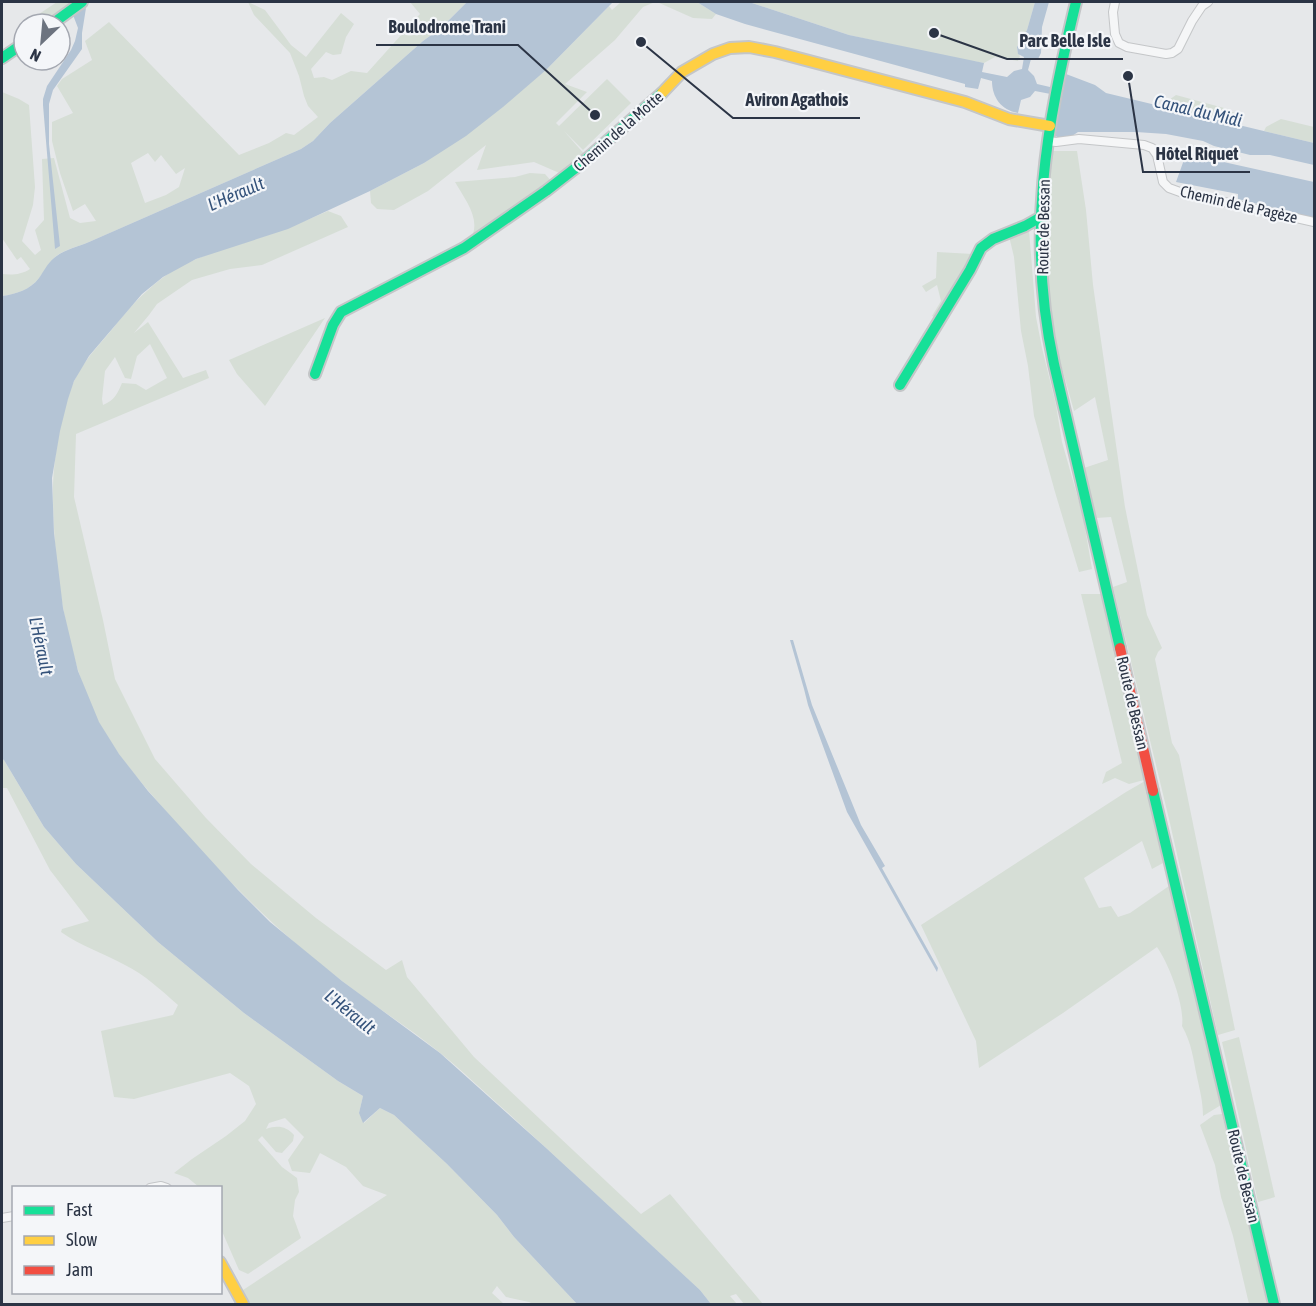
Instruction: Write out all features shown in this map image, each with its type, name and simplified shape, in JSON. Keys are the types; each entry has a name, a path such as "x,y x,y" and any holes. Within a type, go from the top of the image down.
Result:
{"main road":[{"path":"68,12 82,2"},
{"name":"Route de Bessan","path":"1076,2 1056,92 1042,188 1041,276 1046,325 1274,1305"},
{"name":"Chemin de la Motte","path":"315,374 333,325 341,312 478,239 582,163 661,94 682,72 720,51 739,47 768,50 965,102 1010,119 1050,126"},
{"path":"900,386 981,248 993,239 1040,220"},
{"path":"222,1266 243,1305"}],"street":[{"path":"1115,2 1113,12 1115,34 1119,43 1127,47 1166,54 1178,49 1192,21 1202,6 1208,2"},
{"name":"Chemin de la Pagèze","path":"1048,141 1079,139 1144,145 1152,148 1157,155 1163,182 1169,188 1314,222"}],"shaded area":[{"path":"57,2 77,2 62,12 42,12"},
{"path":"248,2 265,10 291,45 306,57 341,13 354,24 346,37 341,54 333,55 326,52 311,69 314,78 324,77 332,80 351,71 367,73 420,14 410,2 467,2 441,28 423,41 330,123 313,141 301,149 61,253 52,260 31,286 17,293 2,296 2,274 16,274 30,269 21,257 17,260 2,238 2,92 29,105 35,187 33,205 22,241 35,255 41,250 35,230 44,220 42,159 54,158 70,218 80,223 96,221 85,204 73,211 52,141 52,122 73,113 57,86 62,79 92,60 85,41 109,22 239,155 269,143 286,133 294,135 318,117 308,106 290,53 254,15","holes":["148,153 155,162 161,155 176,174 185,168 179,187 145,203 131,163"]},
{"path":"621,2 655,2 643,7 615,40 565,84 587,92 556,123 559,126 607,79 631,103 583,150 564,131 586,156 564,175 534,162 477,170 486,145 428,191 394,210 377,209 371,203 370,191 424,163 546,70 609,6 612,10"},
{"path":"657,2 697,2 716,14 712,19 693,18"},
{"path":"749,2 1035,2 1027,30 1017,47 1020,56 1018,61 995,57 984,63 849,35"},
{"path":"1176,95 1224,108 1239,115 1240,122 1237,125 1166,108 1166,102"},
{"path":"1281,119 1314,127 1314,143 1264,131 1266,127"},
{"path":"1051,151 1077,151 1086,210 1093,285 1125,507 1147,615 1162,648 1155,659 1172,743 1179,755 1235,1030 1218,1035 1113,587 1127,582 1111,517 1096,518 1084,468 1108,460 1095,397 1074,411 1058,354 1049,297 1048,210"},
{"path":"530,173 545,174 553,183 499,220 473,234 472,214 455,182 515,177"},
{"path":"328,211 341,216 348,227 262,265 230,269 192,280 157,304 134,333 148,322 183,378 206,370 209,378 76,434 74,497 115,679 155,759 206,818 251,864 316,918 386,970 402,960 407,977 474,1057 641,1214 670,1194 763,1304 744,1304 736,1294 730,1296 737,1304 711,1304 700,1290 457,1067 294,942 248,900 205,855 137,777 104,731 86,694 70,640 59,583 53,499 54,470 62,418 77,375 130,308 154,284 173,271 211,253 273,233","holes":["150,344 167,378 146,390 136,384 122,383 115,396 103,405 105,371 115,357 125,378 131,379 137,356"]},
{"path":"1029,230 1036,317 1062,442 1083,516 1092,569 1079,572 1034,416 1021,331 1014,257 1009,236"},
{"path":"937,252 973,254 966,270 936,318 932,316 941,301 937,285 926,292 922,286 936,278"},
{"path":"325,318 265,406 237,374 229,360"},
{"path":"1081,594 1101,594 1144,780 1129,784 1115,778 1102,784 1106,772 1122,763"},
{"path":"2,759 44,827 76,864 158,942 244,1013 338,1081 363,1096 359,1113 364,1123 380,1108 394,1115 497,1215 514,1237 577,1304 533,1304 506,1297 497,1286 492,1293 504,1304 250,1304 243,1290 387,1195 363,1186 346,1167 320,1153 310,1173 292,1171 288,1160 304,1137 285,1118 269,1123 266,1129 281,1127 294,1135 293,1141 282,1153 276,1152 262,1136 258,1140 282,1167 297,1178 299,1192 295,1200 293,1216 301,1238 248,1274 239,1270 222,1231 222,1186 198,1186 188,1178 174,1173 245,1121 256,1104 249,1086 230,1073 134,1099 114,1097 101,1031 173,1015 178,1005 153,983 132,969 61,932 62,929 89,921 50,870 7,788 2,788"},
{"path":"1145,781 1163,863 1152,869 1142,841 1084,878 1099,908 1111,906 1118,917 1130,913 1169,886 1221,1105 1203,1116 1192,1051 1182,1026 1179,997 1171,974 1157,947 979,1068 976,1041 921,925"},
{"path":"1239,1037 1275,1197 1258,1202 1222,1042"},
{"path":"1222,1114 1267,1304 1249,1304 1215,1165 1200,1125 1214,1115"}],"water":[{"name":"L'Hérault","path":"467,2 613,2 546,70 503,107 466,136 424,163 288,229 196,259 163,277 142,294 89,356 74,381 68,399 52,478 54,533 63,608 78,671 99,722 119,754 148,791 238,890 270,922 342,981 440,1053 700,1290 711,1304 577,1304 514,1237 497,1215 394,1115 380,1108 363,1123 359,1113 363,1096 338,1081 244,1013 158,942 76,864 44,827 2,759 2,296 17,293 31,286 47,265 62,253 301,149 313,141 330,123 423,41 441,28"},
{"path":"697,2 749,2 849,35 984,63 982,72 1007,77 1014,71 1022,69 1024,57 1018,54 1017,47 1027,30 1035,2 1049,2 1042,27 1041,53 1038,59 1031,59 1028,70 1034,76 1037,84 1063,90 1066,74 1095,85 1106,93 1314,143 1314,165 1270,155 1250,155 1203,141 1166,134 1078,132 1069,138 1062,139 1055,136 1061,96 1035,91 1030,97 1021,100 1018,113 1002,106 994,92 992,81 981,78 978,89 965,87 965,84 745,24 716,14"},
{"path":"86,8 82,49 72,63 72,48 78,28 73,15"},
{"path":"56,72 66,72 53,90 49,104 49,144 60,246 55,249 43,105 47,86"},
{"path":"1192,155 1314,182 1314,218 1238,199 1238,194 1176,182 1185,157"},
{"path":"790,640 793,640 812,705 861,825 885,866 882,868 938,968 937,972 847,812 808,705"}],"traffic: fast":[{"path":"68,12 82,2"},
{"path":"1076,2 1048,137 1043,182 1041,271 1054,364 1120,648"},
{"path":"2,58 12,51"},
{"path":"315,374 333,325 341,312 464,248 582,163 662,93"},
{"path":"900,385 981,248 993,239 1041,217"},
{"path":"1153,791 1274,1304"}],"traffic: slow":[{"path":"662,93 682,72 713,54 730,48 749,47 965,102 1009,119 1050,126"},
{"path":"222,1266 243,1304"}],"traffic: jam":[{"path":"1120,648 1153,791"}],"place":[{"name":"Parc Belle Isle","path":"934,33"},
{"name":"Aviron Agathois","path":"641,42"},
{"name":"Hôtel Riquet","path":"1128,76"},
{"name":"Boulodrome Trani","path":"595,115"}],"water label":[{"name":"Canal du Midi","path":"1198,111"}]}
